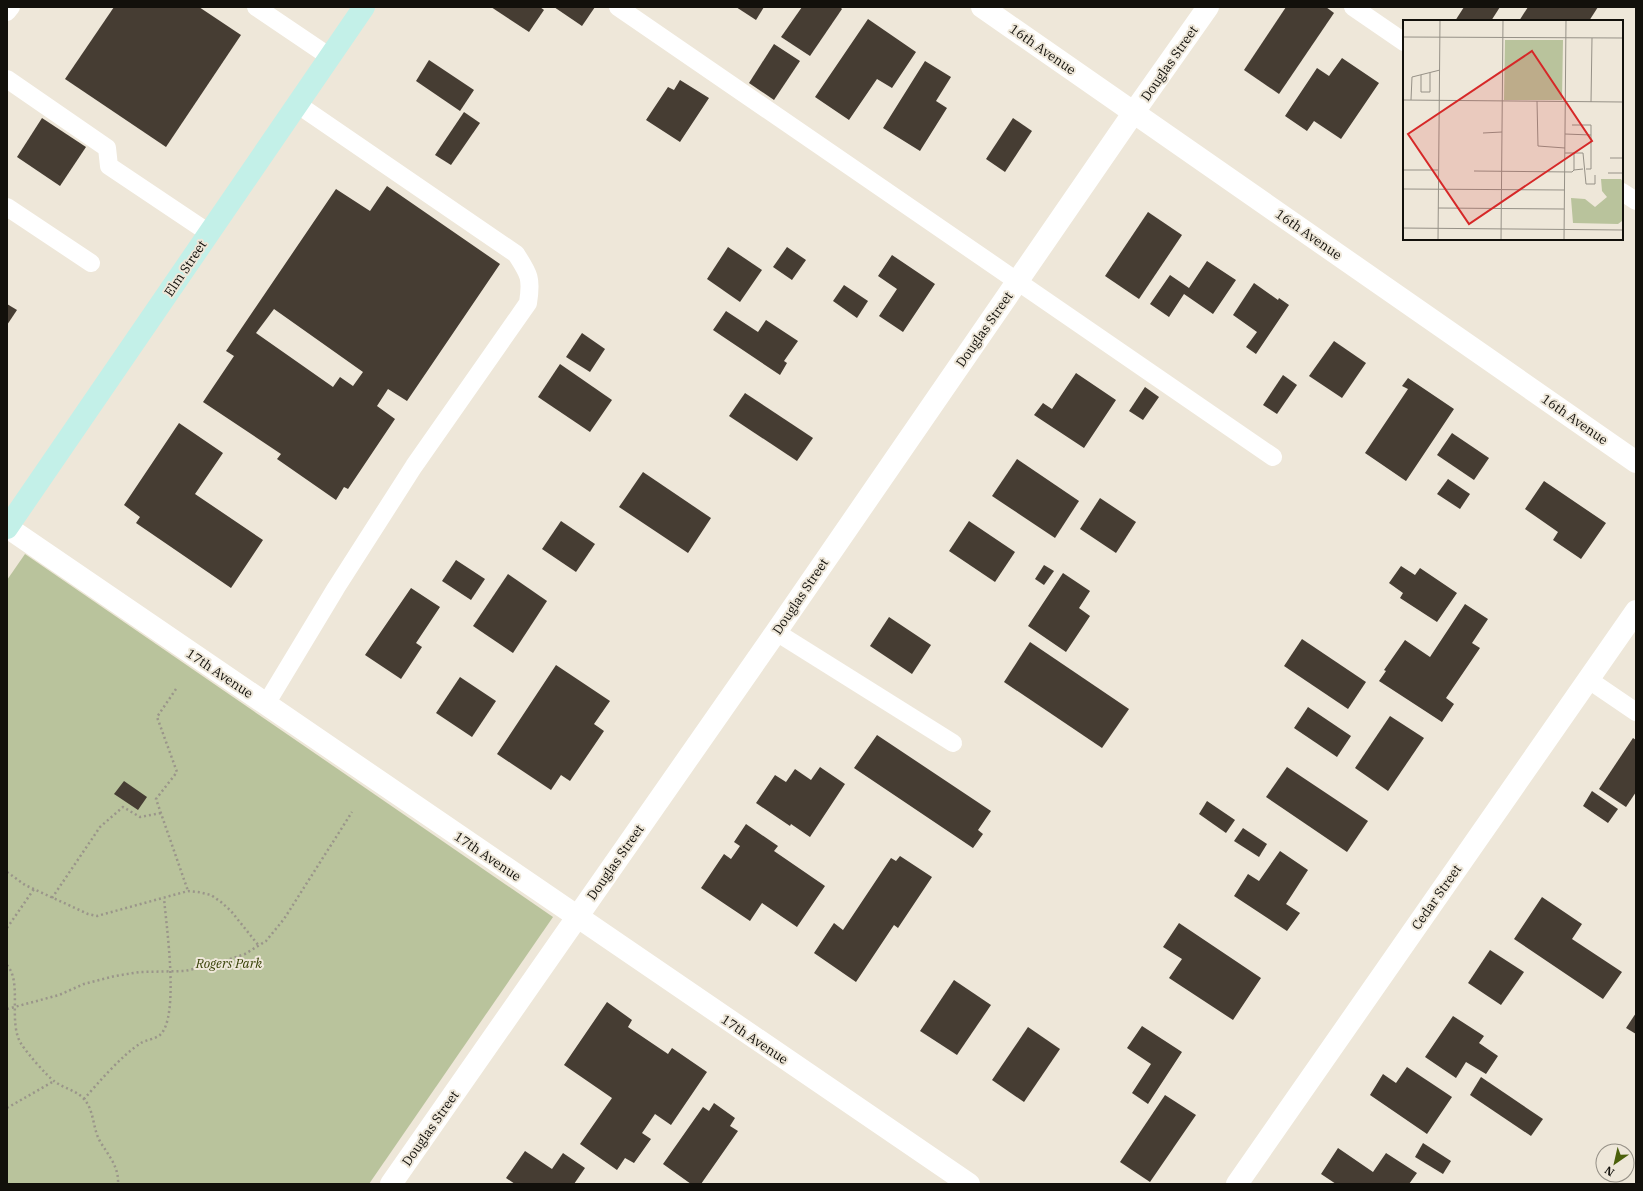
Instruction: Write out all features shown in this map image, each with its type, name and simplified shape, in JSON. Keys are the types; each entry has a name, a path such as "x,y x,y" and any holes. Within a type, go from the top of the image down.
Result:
{"street":[{"name":"Elm Street","path":"7,527 364,7"},
{"name":"16th Avenue","path":"982,7 1636,462"},
{"name":"Douglas Street","path":"391,1184 776,632 1016,282 1208,7"},
{"name":"17th Avenue","path":"7,527 969,1184"},
{"name":"Cedar Street","path":"1237,1184 1636,611"}],"lane":[{"path":"7,12 11,7"},
{"path":"256,7 330,57"},
{"path":"618,7 1272,457"},
{"path":"1353,7 1403,41"},
{"path":"7,79 107,148 109,166 209,233"},
{"path":"266,704 336,588 414,466 528,303 531,288 529,274 516,254 297,104"},
{"path":"1623,193 1636,202"},
{"path":"7,207 90,263"},
{"path":"776,632 953,743"},
{"path":"1589,680 1636,712"}],"path":[{"path":"176,689 157,717 177,772 156,799 188,891"},
{"path":"52,898 100,827 123,808 140,817 161,813"},
{"path":"7,1009 58,995 84,984 115,976 140,972 184,971 218,964 245,954 266,941 284,920 352,812"},
{"path":"7,872 34,889 52,898 88,914 97,916 188,891 211,895 231,911 259,946"},
{"path":"7,928 34,889"},
{"path":"84,1099 122,1059 141,1043 160,1035 167,1025 169,1015 171,971 164,898"},
{"path":"7,965 13,979 16,1031 20,1043 54,1081 76,1092 90,1107 100,1142 110,1156 116,1169 118,1184"},
{"path":"7,1108 54,1081"}],"green space":[{"name":"Rogers Park","path":"25,554 553,917 369,1184 7,1184 7,580"}],"building":[{"path":"114,7 199,7 241,35 166,147 65,79"},
{"path":"491,7 540,7 544,10 529,32"},
{"path":"554,7 595,7 582,26"},
{"path":"736,7 764,7 756,20"},
{"path":"802,7 840,7 842,9 810,56 781,37"},
{"path":"1286,7 1326,7 1334,13 1279,94 1244,70"},
{"path":"1464,7 1500,7 1492,20 1456,20"},
{"path":"1528,7 1598,7 1590,20 1520,20"},
{"path":"868,19 916,52 892,88 877,79 849,120 815,97"},
{"path":"774,44 800,61 774,100 749,83"},
{"path":"1342,58 1379,83 1341,139 1314,121 1307,131 1285,116 1317,68 1329,76"},
{"path":"429,60 474,90 460,111 416,81"},
{"path":"925,61 951,77 936,101 947,108 920,151 883,128"},
{"path":"680,80 709,98 680,142 646,120 668,87 674,90"},
{"path":"464,112 480,123 451,165 435,155"},
{"path":"42,118 86,147 60,186 17,157"},
{"path":"1013,118 1032,131 1005,172 986,159"},
{"path":"387,186 500,264 407,401 388,389 377,406 395,419 348,489 344,487 336,500 277,459 281,454 203,402 234,356 226,351 336,189 370,211","holes":["274,309 363,372 353,386 340,377 333,387 256,333"]},
{"path":"1148,212 1182,235 1139,299 1105,276"},
{"path":"728,247 762,270 740,302 707,279"},
{"path":"787,247 806,260 792,280 773,267"},
{"path":"892,255 935,284 903,332 879,316 897,289 878,276"},
{"path":"1207,261 1236,280 1213,314 1184,294 1169,317 1150,304 1170,275 1189,288"},
{"path":"1254,283 1278,300 1279,298 1289,305 1256,354 1246,347 1257,332 1233,315"},
{"path":"844,285 868,301 857,318 833,301"},
{"path":"7,304 17,310 7,325"},
{"path":"726,311 758,332 766,320 798,341 784,361 787,363 780,375 713,330"},
{"path":"582,333 605,349 590,372 566,357"},
{"path":"1334,341 1366,363 1342,398 1309,376"},
{"path":"560,364 612,400 590,432 538,397"},
{"path":"1076,373 1116,400 1084,448 1034,415 1043,403 1052,409"},
{"path":"1283,375 1297,385 1277,414 1263,405"},
{"path":"1408,378 1454,409 1406,481 1365,453 1408,389 1402,386"},
{"path":"1145,387 1159,397 1143,420 1129,411"},
{"path":"745,393 813,438 797,461 729,416"},
{"path":"179,423 223,453 195,494 263,540 231,588 136,523 140,517 124,505"},
{"path":"1452,433 1489,458 1474,480 1437,455"},
{"path":"1017,459 1079,501 1055,538 992,496"},
{"path":"643,472 711,518 688,553 619,507"},
{"path":"1448,479 1470,494 1460,509 1437,494"},
{"path":"1544,481 1606,523 1581,559 1553,540 1558,532 1525,509"},
{"path":"1100,498 1136,522 1116,553 1080,529"},
{"path":"561,521 595,544 576,572 542,549"},
{"path":"969,521 1015,552 995,582 949,551"},
{"path":"456,560 485,579 471,600 442,581"},
{"path":"1044,565 1054,571 1044,585 1035,579"},
{"path":"1401,566 1415,575 1420,568 1457,593 1437,622 1400,598 1403,593 1389,583"},
{"path":"1063,573 1090,591 1079,608 1090,616 1066,652 1028,626"},
{"path":"508,574 547,601 513,653 473,626"},
{"path":"411,588 440,607 416,643 422,647 401,679 365,655"},
{"path":"1465,604 1488,619 1472,643 1480,648 1446,698 1454,704 1442,722 1379,681 1386,671 1384,670 1405,640 1430,657"},
{"path":"889,617 931,645 912,674 870,646"},
{"path":"1302,639 1366,682 1348,709 1284,666"},
{"path":"1030,642 1129,709 1102,748 1004,682"},
{"path":"556,665 610,701 594,724 604,731 570,781 561,775 551,790 497,754"},
{"path":"460,677 496,701 472,737 436,713"},
{"path":"1308,707 1351,736 1337,757 1294,728"},
{"path":"1390,716 1424,738 1388,791 1355,768"},
{"path":"877,735 991,811 978,830 983,834 973,848 854,768"},
{"path":"1633,738 1636,740 1636,792 1626,807 1599,789"},
{"path":"820,767 845,784 810,837 791,824 790,826 756,803 775,775 786,782 795,769 811,780"},
{"path":"1287,767 1368,821 1347,852 1266,797"},
{"path":"124,781 147,797 138,810 114,794"},
{"path":"1592,791 1618,809 1608,823 1583,806"},
{"path":"1207,801 1235,820 1226,833 1199,814"},
{"path":"746,824 778,846 774,851 825,886 797,927 762,903 750,921 701,888 724,854 731,859 740,846 734,842"},
{"path":"1243,828 1267,844 1259,857 1234,841"},
{"path":"1280,851 1308,870 1286,904 1300,913 1287,931 1234,896 1248,874 1259,881"},
{"path":"900,856 932,877 898,928 894,925 856,982 814,953 834,923 843,930 891,858 896,861"},
{"path":"1542,897 1582,924 1572,939 1622,972 1603,999 1514,939"},
{"path":"1179,923 1261,978 1233,1020 1169,978 1182,959 1163,947"},
{"path":"1490,950 1524,972 1501,1005 1468,983"},
{"path":"954,980 991,1005 957,1055 920,1031"},
{"path":"607,1002 632,1020 628,1027 668,1054 672,1048 707,1072 671,1125 655,1114 642,1133 651,1139 634,1163 625,1158 617,1170 580,1144 612,1098 564,1065"},
{"path":"1636,1013 1636,1034 1626,1028"},
{"path":"1453,1016 1484,1036 1479,1043 1498,1056 1486,1074 1466,1062 1456,1078 1425,1057"},
{"path":"1142,1026 1182,1052 1148,1104 1132,1093 1151,1064 1127,1048"},
{"path":"1028,1027 1060,1049 1024,1102 992,1080"},
{"path":"1407,1067 1452,1097 1427,1134 1370,1095 1383,1074 1396,1083"},
{"path":"1481,1077 1543,1119 1531,1136 1470,1095"},
{"path":"1165,1095 1196,1115 1150,1182 1120,1162"},
{"path":"714,1103 735,1118 730,1126 738,1131 701,1184 691,1184 663,1164 703,1107 709,1111"},
{"path":"1423,1143 1451,1161 1443,1174 1415,1157"},
{"path":"1338,1148 1373,1172 1386,1153 1417,1173 1409,1184 1336,1184 1321,1174"},
{"path":"525,1151 552,1169 563,1153 585,1168 574,1184 515,1184 506,1178"}]}
